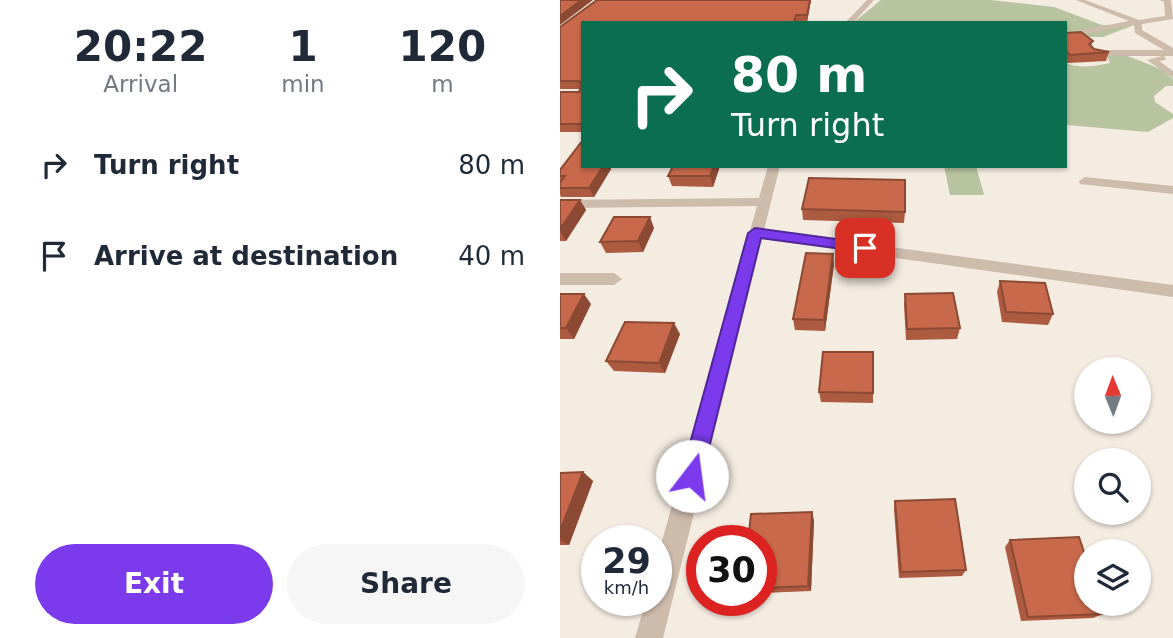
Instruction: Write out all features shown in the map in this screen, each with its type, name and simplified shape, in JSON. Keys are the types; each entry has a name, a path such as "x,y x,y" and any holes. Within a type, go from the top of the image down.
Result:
{"street":[{"path":"851,21 871,0"},
{"path":"1079,0 1138,22"},
{"path":"1162,0 1168,1 1167,14 1172,17"},
{"path":"1067,35 1172,17"},
{"path":"1138,22 1138,31 1173,54"},
{"path":"1093,53 1173,54"},
{"path":"1173,54 1151,60 1173,75"},
{"path":"649,638 773,168"},
{"path":"1085,181 1173,190"},
{"path":"560,204 763,202"},
{"path":"755,233 1171,293"},
{"path":"560,279 614,279"}],"green space":[{"path":"881,0 991,0 1054,7 1102,25 1134,25 1103,37 1067,37 1067,21 855,21"},
{"path":"1125,55 1161,69 1173,79 1173,86 1166,86 1154,96 1155,102 1173,114 1173,118 1148,132 1067,125 1067,63 1093,66 1110,63 1107,56"},
{"path":"944,168 977,168 984,195 950,195"}],"building":[{"path":"560,0 581,0 560,16"},
{"path":"597,0 810,0 807,15 796,15 794,21 581,21 581,83 560,81 560,27"},
{"path":"1081,32 1093,41 1089,44 1094,49 1109,52 1070,55 1067,52 1067,33"},
{"path":"581,87 581,124 560,124 560,92 579,92"},
{"path":"581,143 581,168 602,168 589,188 560,188 565,176 560,176 560,170"},
{"path":"672,168 713,168 710,176 668,176"},
{"path":"809,178 905,180 905,212 802,209"},
{"path":"560,200 580,200 560,229"},
{"path":"614,217 650,217 638,241 600,242"},
{"path":"806,253 833,254 824,320 793,319"},
{"path":"1000,281 1045,283 1053,314 1006,312"},
{"path":"953,293 960,328 907,329 905,294"},
{"path":"560,294 584,294 566,328 560,328"},
{"path":"625,322 674,323 659,363 606,361"},
{"path":"823,352 873,352 873,393 819,392"},
{"path":"583,472 560,531 560,473"},
{"path":"955,499 966,570 901,572 895,501"},
{"path":"812,512 808,586 777,587 777,525 750,525 751,514"},
{"path":"1079,537 1080,539 1074,539 1074,615 1028,617 1010,540"}],"route":[{"path":"692,476 755,233 865,248"}]}
